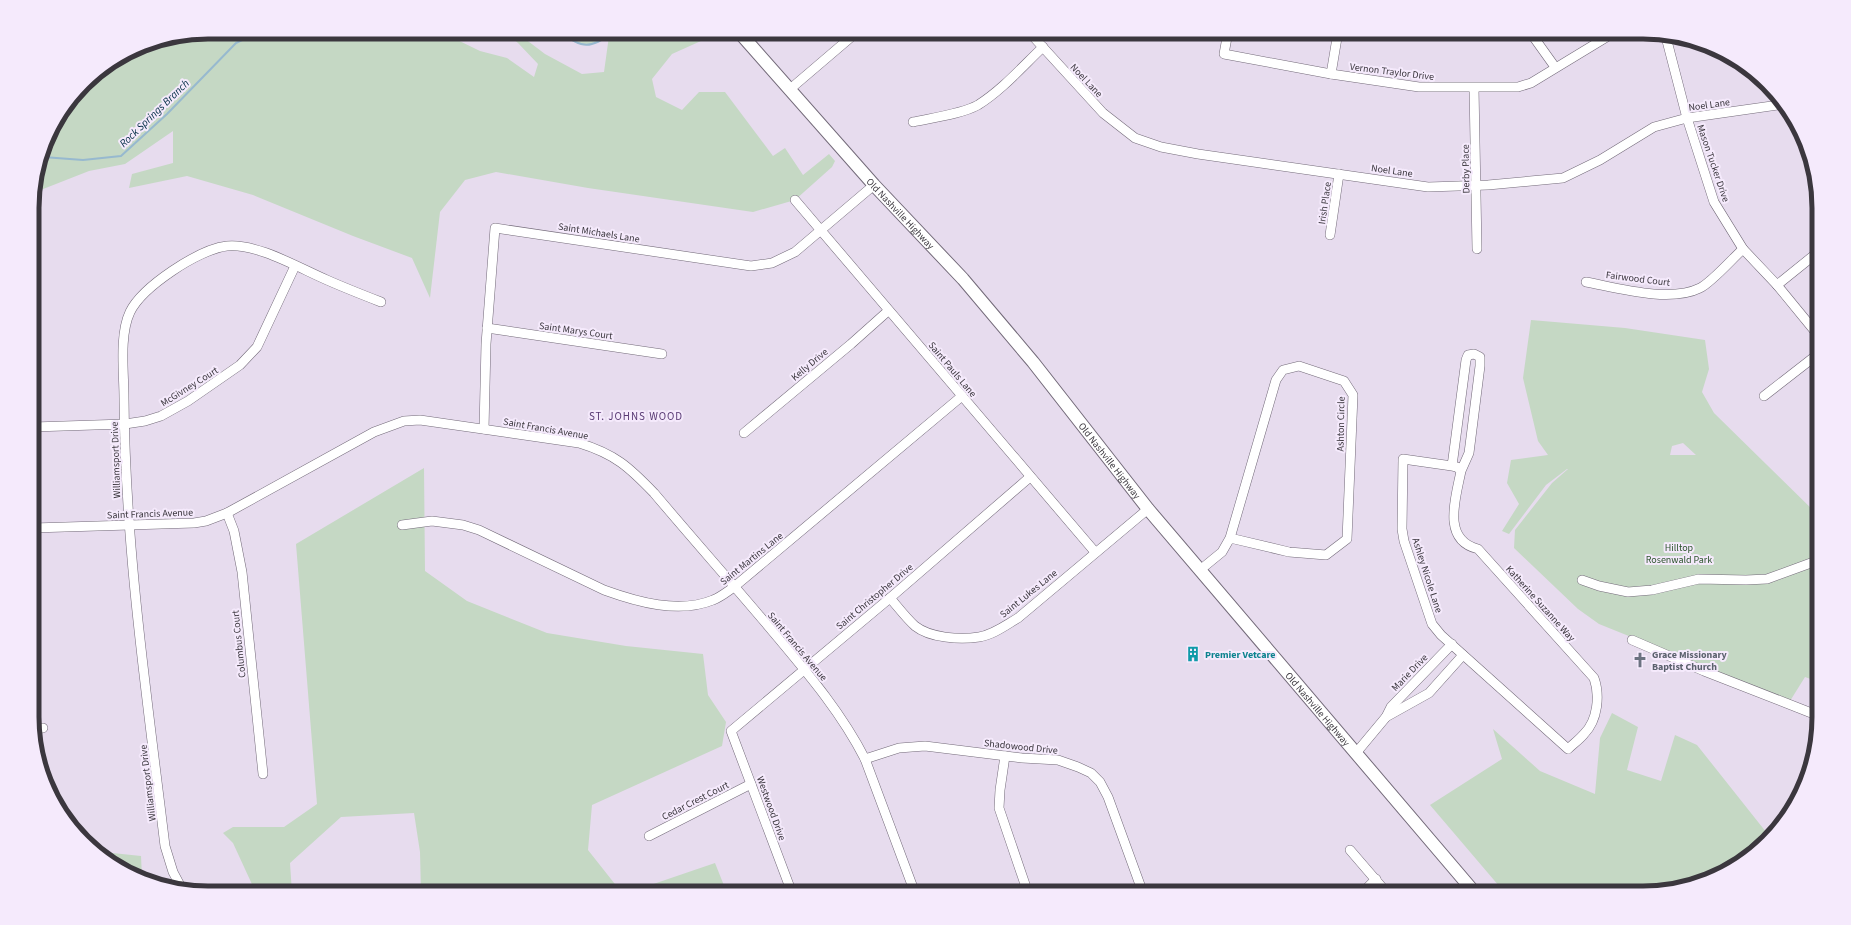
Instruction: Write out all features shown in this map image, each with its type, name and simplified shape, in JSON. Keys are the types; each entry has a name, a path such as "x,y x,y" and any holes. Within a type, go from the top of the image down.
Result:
{"main road":[{"name":"Old Nashville Highway","path":"745,39 874,185 968,285 1033,362 1148,509 1469,886"}],"street":[{"path":"789,90 849,39"},
{"name":"Noel Lane","path":"1035,39 1103,113 1135,138 1161,147 1198,154 1428,187 1476,186 1562,178 1600,160 1654,127 1687,118 1777,105"},
{"name":"Vernon Traylor Drive","path":"1227,39 1224,54 1331,74 1419,87 1474,88 1518,87 1531,83 1603,39"},
{"path":"1331,74 1337,39"},
{"path":"1535,39 1555,68"},
{"name":"Mason Tucker Drive","path":"1667,40 1687,118 1714,202 1743,249 1777,285 1812,328"},
{"path":"913,122 950,114 977,105 1000,87 1043,48"},
{"name":"Derby Place","path":"1474,88 1477,249"},
{"name":"Irish Place","path":"1330,235 1339,174"},
{"name":"Saint Michaels Lane","path":"484,429 487,328 495,228 751,266 772,263 795,252 874,185"},
{"name":"Saint Pauls Lane","path":"795,200 888,311 1095,552"},
{"name":"Williamsport Drive","path":"179,884 173,872 165,846 128,525 124,335 130,311 152,287 190,259 204,252 224,247 239,246 262,252 381,302"},
{"name":"Fairwood Court","path":"1586,282 1658,294 1685,294 1702,288 1743,249"},
{"path":"1777,285 1812,257"},
{"name":"McGivney Court","path":"39,427 125,424 145,421 161,416 188,401 240,365 257,347 295,266"},
{"name":"Kelly Drive","path":"744,433 851,344 888,311"},
{"name":"Saint Marys Court","path":"487,328 662,354"},
{"path":"1474,354 1480,357 1480,366 1469,453 1456,468 1466,360 1468,355 1474,354"},
{"path":"1764,396 1812,359"},
{"name":"Ashton Circle","path":"1200,570 1222,552 1230,538 1276,380 1283,370 1299,366 1344,381 1353,395 1346,539 1326,555 1289,552 1230,538"},
{"name":"Saint Martins Lane","path":"402,525 432,521 463,525 479,530 604,590 635,600 670,606 694,605 715,599 734,587 962,396"},
{"name":"Saint Francis Avenue","path":"39,528 194,522 206,520 227,513 389,425 404,421 420,420 484,429 579,443 594,448 613,457 631,469 804,669 833,706 865,759 911,886"},
{"name":"Ashley Nicole Lane","path":"1456,468 1402,459 1402,529 1404,540 1432,624 1560,742"},
{"name":"Katherine Suzanne Way","path":"1456,468 1453,515 1456,533 1470,547 1478,549 1594,678 1598,688 1596,711 1586,733 1568,749 1560,742"},
{"name":"Saint Christopher Drive","path":"731,731 890,598 1030,477"},
{"name":"Saint Lukes Lane","path":"890,598 916,627 932,634 955,638 979,637 995,632 1018,618 1148,509"},
{"name":"Columbus Court","path":"227,513 234,530 242,572 263,774"},
{"path":"1582,580 1599,586 1628,592 1652,590 1699,579 1767,579 1812,563"},
{"path":"1632,640 1711,674 1812,713"},
{"name":"Marie Drive","path":"1356,753 1386,717 1392,707 1452,644"},
{"name":"Marie Drive","path":"1386,717 1432,690 1464,655"},
{"path":"1419,678 1432,690"},
{"name":"Westwood Drive","path":"731,731 789,886"},
{"name":"Shadowood Drive","path":"865,759 886,751 911,746 937,747 1067,762 1091,773 1100,782 1108,796 1140,886"},
{"path":"1005,756 999,808 1026,886"},
{"name":"Cedar Crest Court","path":"649,836 751,784"},
{"path":"1350,850 1382,886"},
{"path":"1369,886 1376,879"}],"green space":[{"path":"197,39 455,39 480,51 507,58 534,77 538,64 513,39 525,39 545,54 582,74 604,72 609,39 705,39 672,54 652,79 656,97 682,110 699,92 725,92 773,156 785,148 803,175 829,154 835,161 832,167 795,200 753,212 588,188 496,172 465,180 440,212 430,298 412,258 353,236 253,195 187,176 129,188 132,174 173,163 173,131 125,164 89,171 40,190 42,175 56,133 74,105 105,74 133,56 175,42"},
{"path":"571,39 602,39 584,45"},
{"name":"Hilltop Rosenwald Park","path":"1531,320 1625,328 1705,340 1709,369 1702,392 1714,413 1812,509 1812,680 1805,677 1790,701 1599,624 1578,609 1514,548 1515,530 1552,483 1568,469 1546,485 1509,534 1502,531 1519,504 1507,483 1511,460 1548,455 1538,441 1523,378","holes":["1683,443 1696,455 1670,455 1672,446"]},
{"path":"424,468 425,571 467,601 547,633 626,646 703,654 708,695 726,722 722,746 592,805 588,850 616,886 421,886 420,852 414,813 341,817 290,863 292,886 253,886 233,843 223,833 233,827 284,827 317,804 296,544"},
{"path":"1612,713 1638,727 1627,770 1661,781 1675,735 1697,745 1766,832 1746,851 1718,869 1676,883 1654,886 1499,886 1430,805 1502,759 1493,729 1540,771 1595,794 1600,738"},
{"path":"107,852 141,856 142,872 133,869"},
{"path":"715,863 724,886 648,886"}],"waterway":[{"name":"Rock Springs Branch","path":"47,157 83,160 121,156 167,114 236,43 244,39"},
{"name":"Rock Springs Branch","path":"570,39 587,45 603,39"}],"place":[{"name":"Premier Vetcare","path":"1193,654"},
{"name":"Grace Missionary Baptist Church","path":"1640,660"}],"district":[{"name":"ST. JOHNS WOOD","path":"636,416"}]}
